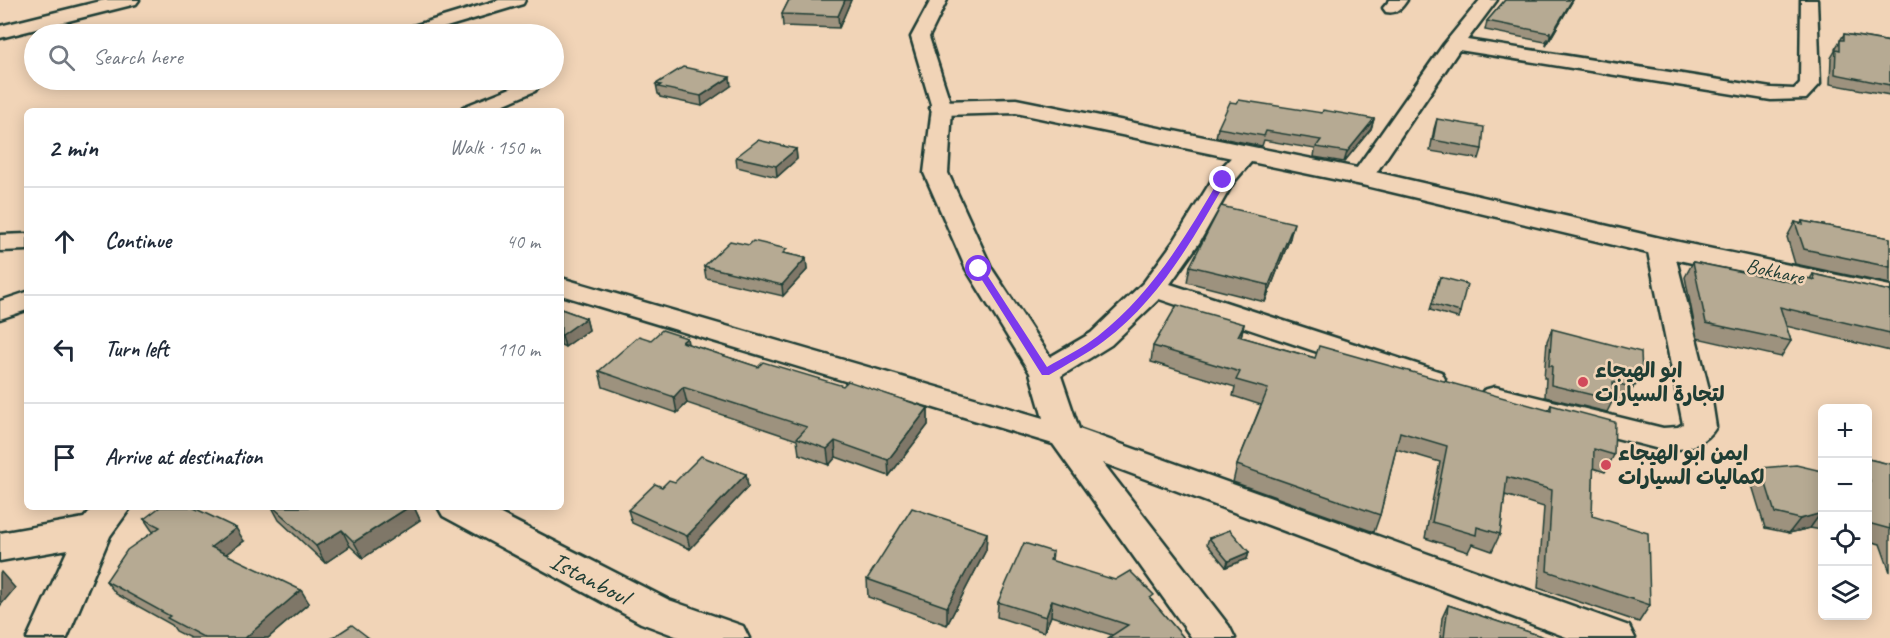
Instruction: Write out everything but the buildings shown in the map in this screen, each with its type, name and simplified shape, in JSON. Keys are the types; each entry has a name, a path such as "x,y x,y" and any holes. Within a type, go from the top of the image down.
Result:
{"street":[{"path":"32,24 129,0"},
{"path":"439,24 517,0"},
{"path":"939,0 921,37 942,108 936,173 979,269 1045,373 1065,436 1215,638"},
{"path":"1362,177 1455,44 1489,0"},
{"path":"1455,44 1772,94 1799,95 1810,84 1809,0"},
{"path":"0,32 24,26"},
{"path":"477,108 521,90"},
{"name":"Bokhare","path":"942,108 1016,106 1362,177 1660,247 1890,296"},
{"path":"1045,373 1101,339 1154,288 1186,243 1223,180 1246,154"},
{"path":"0,243 24,242"},
{"path":"1154,288 1459,387 1663,439 1680,439 1693,435 1700,427 1660,247"},
{"path":"564,287 1065,436 1615,638"},
{"name":"Istanboul","path":"462,510 655,612 729,638"},
{"path":"0,547 110,513"},
{"path":"47,638 110,513"}],"place":[{"name":"ابو الهيجاء لتجارة السيارات","path":"1583,382"},
{"name":"ايمن ابو الهيجاء لكماليات السيارات","path":"1606,465"}],"route":[{"path":"979,269 1045,373 1101,339 1154,288 1186,243 1223,180"}]}
